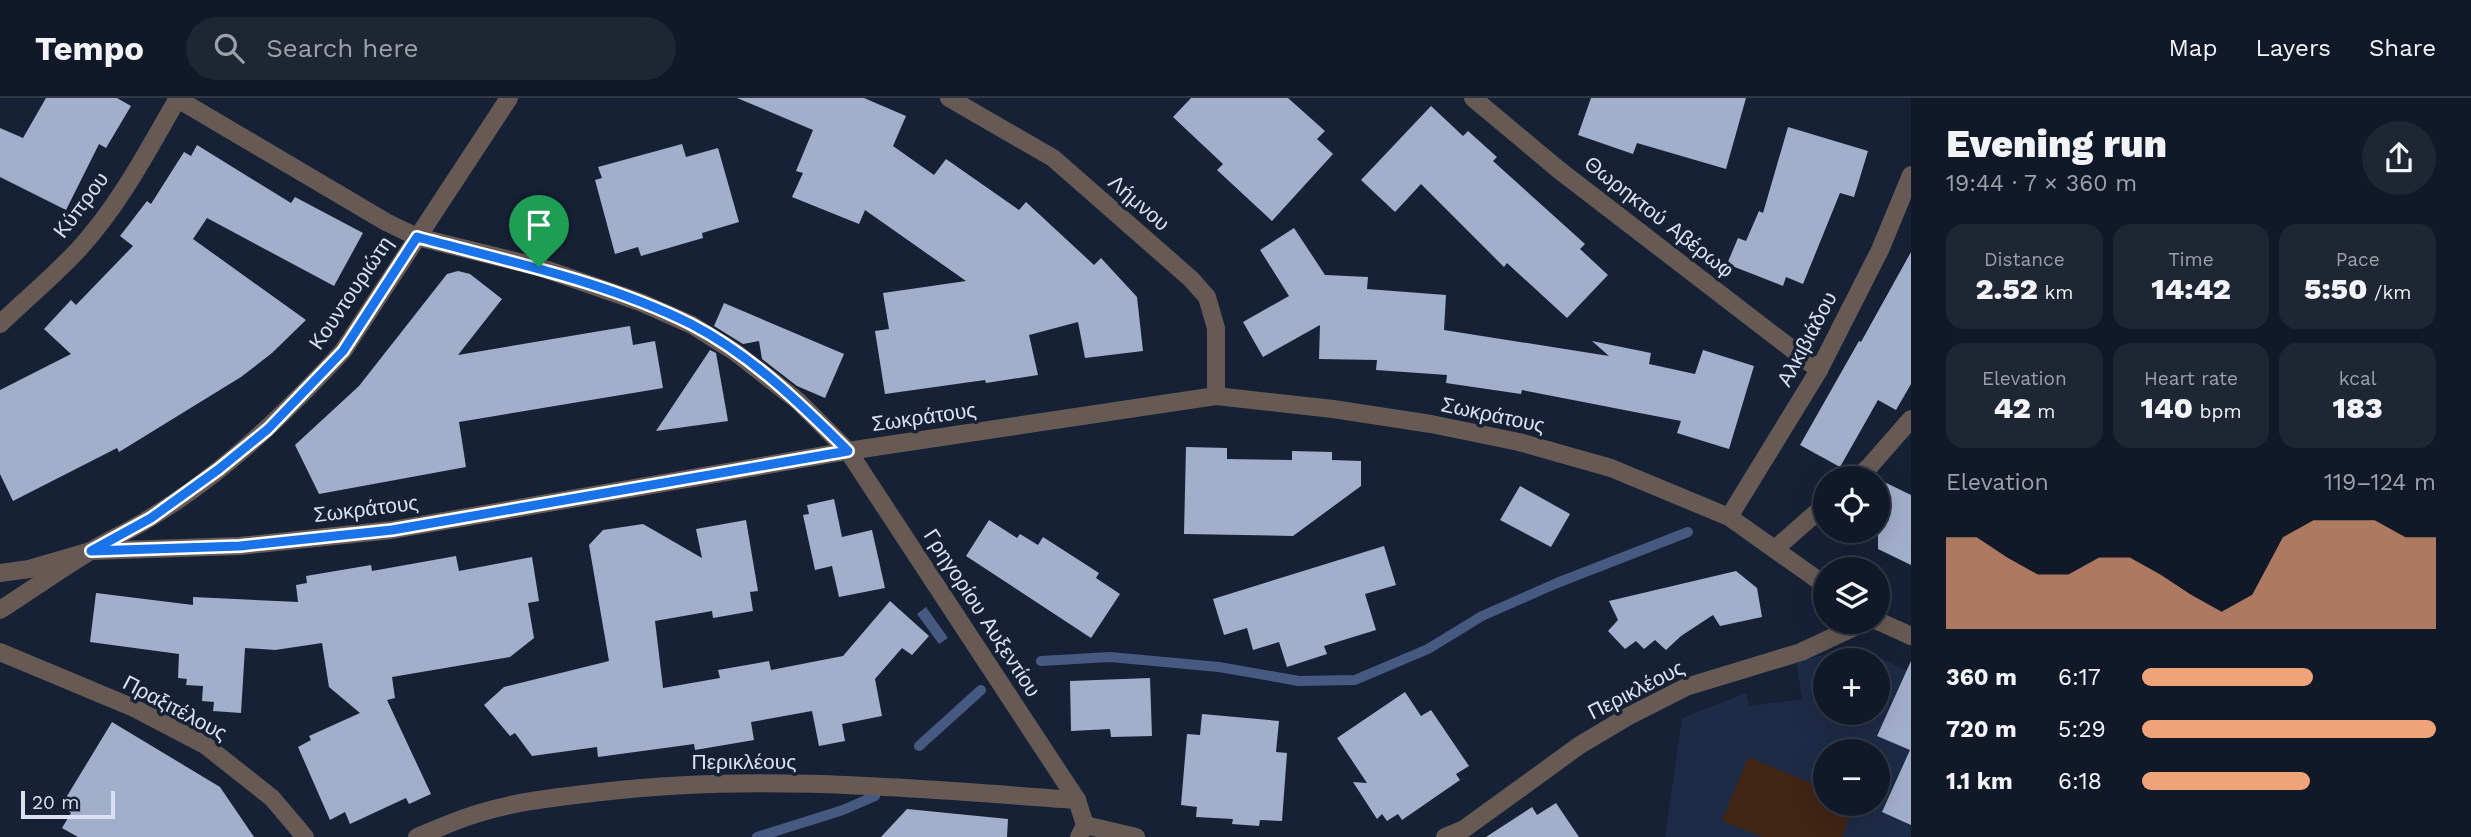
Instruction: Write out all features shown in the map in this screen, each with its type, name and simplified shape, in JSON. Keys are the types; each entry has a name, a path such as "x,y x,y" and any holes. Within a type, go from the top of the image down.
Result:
{"street":[{"name":"Γρηγορίου Αυξεντίου","path":"177,98 386,222 417,237 539,267 640,302 692,325 771,379 798,401 848,451 1077,800 1082,831"},
{"name":"Κύπρου","path":"0,324 77,251 102,221 147,152 177,98"},
{"name":"Κουντουριώτη","path":"91,551 151,518 219,469 268,429 343,351 509,98"},
{"name":"Λήμνου","path":"949,98 1054,158 1208,297 1216,328 1216,396"},
{"name":"Θωρηκτού Αβέρωφ","path":"1473,98 1559,170 1819,370"},
{"name":"Αλκιβιάδου","path":"1729,517 1819,370 1880,250 1911,175"},
{"name":"Σωκράτους","path":"0,573 29,569 91,551 240,546 392,530 848,451 1216,396 1431,424 1519,442 1611,468 1729,517 1813,576"},
{"path":"1870,466 1911,419"},
{"path":"1775,549 1813,516"},
{"path":"0,610 91,551"},
{"path":"1890,626 1911,636"},
{"name":"Περικλέους","path":"1444,837 1464,829 1580,745 1627,717 1686,687 1801,652 1839,634"},
{"name":"Πραξιτέλους","path":"0,652 134,708 205,745 272,798 305,837"},
{"name":"Περικλέους","path":"417,837 476,814 542,799 642,787 732,783 932,790 1077,800"},
{"path":"1082,831 1136,837"}],"shaded area":[{"path":"926,607 948,638 939,644 917,614"},
{"path":"1813,657 1813,725 1890,725 1890,663 1911,672 1911,837 1665,837 1682,718 1746,693 1749,706 1802,699 1796,661"},
{"path":"1748,757 1813,784 1813,816 1850,816 1842,837 1763,837 1722,821"}],"building":[{"path":"46,98 117,98 131,106 106,148 99,144 66,210 0,177 0,128 23,138"},
{"path":"737,98 864,98 906,116 893,146 934,175 946,159 1019,210 1026,202 1094,265 1101,258 1137,297 1143,351 1085,358 1078,322 1029,335 1038,375 885,394 875,331 889,329 883,293 966,281 865,210 859,224 792,197 803,173 796,171 813,130"},
{"path":"1191,98 1288,98 1325,131 1317,139 1333,154 1272,221 1217,170 1223,164 1173,117"},
{"path":"1591,98 1746,98 1726,169 1637,143 1633,154 1578,135"},
{"path":"1431,106 1463,136 1468,131 1497,157 1493,161 1585,244 1580,249 1608,275 1567,318 1507,263 1504,267 1421,184 1395,212 1361,180"},
{"path":"1788,127 1868,151 1854,197 1840,193 1803,284 1786,277 1783,286 1727,264 1738,238 1746,241 1759,211 1763,213"},
{"path":"682,144 686,157 718,148 739,222 702,233 703,238 641,256 638,247 615,254 595,180 602,178 598,167"},
{"path":"197,145 291,203 295,197 363,233 334,286 207,218 193,239 306,320 272,353 241,377 119,452 117,448 13,501 0,474 0,390 71,354 44,329 71,300 76,305 133,246 120,236 147,201 151,204 184,152 191,156"},
{"path":"1294,228 1325,275 1368,277 1367,289 1446,295 1444,330 1609,356 1592,341 1651,353 1649,364 1695,374 1703,350 1754,366 1729,449 1677,433 1681,421 1522,390 1521,394 1446,383 1447,375 1376,370 1377,360 1319,359 1320,325 1263,357 1243,322 1289,296 1260,250"},
{"path":"1911,252 1911,384 1896,410 1878,400 1838,466 1800,445 1859,341 1861,342"},
{"path":"458,271 470,274 502,299 458,355 630,326 633,345 655,341 663,388 459,422 466,467 319,494 295,445 359,386 447,274"},
{"path":"724,303 844,354 825,398 797,386 762,359 759,341 743,344 714,326"},
{"path":"710,350 716,353 728,421 656,431"},
{"path":"1186,447 1227,448 1227,459 1292,460 1292,451 1332,452 1332,460 1361,461 1361,486 1293,536 1184,534"},
{"path":"1890,485 1911,495 1911,565 1878,549 1878,543 1890,543"},
{"path":"1520,486 1570,514 1551,547 1500,520"},
{"path":"834,499 842,537 872,530 885,588 839,597 832,566 815,570 803,515 809,514 807,505"},
{"path":"746,520 758,591 750,592 753,611 713,618 712,611 655,621 663,688 720,678 718,670 769,661 771,670 843,656 890,601 929,636 912,655 902,648 875,679 882,716 842,724 845,741 819,746 812,711 751,722 754,740 695,750 694,744 598,757 597,747 532,756 515,733 510,736 484,705 504,687 609,661 589,545 603,530 643,524 702,558 696,529"},
{"path":"989,520 1017,538 1020,534 1038,545 1043,537 1099,573 1096,578 1120,594 1091,638 966,556"},
{"path":"1384,546 1396,585 1365,594 1376,630 1324,646 1327,654 1287,667 1279,642 1253,650 1247,628 1224,635 1213,599"},
{"path":"456,556 459,571 532,557 539,601 528,603 534,638 510,657 392,677 395,698 387,700 431,794 409,804 406,798 350,824 345,812 330,820 298,747 311,740 309,736 360,713 329,687 322,643 275,650 245,648 241,713 213,711 214,702 202,701 203,686 186,685 187,679 178,678 179,654 90,642 96,593 193,605 193,597 298,602 296,585 307,583 306,576 371,565 372,571"},
{"path":"1736,571 1757,588 1762,617 1720,626 1713,615 1681,636 1666,650 1655,640 1644,649 1636,641 1625,649 1608,631 1618,620 1609,601"},
{"path":"1911,661 1911,825 1890,816 1890,794 1910,750 1890,742 1890,739 1877,736 1882,725 1890,725 1890,707"},
{"path":"1150,678 1152,736 1111,737 1110,729 1071,731 1070,681"},
{"path":"1405,692 1421,716 1431,710 1469,766 1456,774 1460,780 1402,820 1398,814 1387,821 1382,814 1377,819 1353,782 1367,783 1337,738"},
{"path":"1202,714 1279,721 1276,752 1287,753 1282,821 1260,820 1259,826 1232,824 1233,819 1196,817 1197,807 1181,805 1187,734 1200,735"},
{"path":"112,722 220,787 254,837 78,837 62,828 71,813 61,806"},
{"path":"1556,803 1579,837 1486,837 1532,807 1537,815"},
{"path":"907,809 1008,819 1007,837 881,837"}],"waterway":[{"path":"1041,661 1110,657 1219,667 1299,681 1355,680 1428,649 1482,616 1557,583 1688,532"},
{"path":"919,746 981,690"},
{"path":"757,837 843,810 875,796"}],"route":[{"path":"417,237 539,267 640,302 692,325 771,379 798,401 848,451 392,530 240,546 91,551 151,518 219,469 268,429 343,351 417,237"}]}
